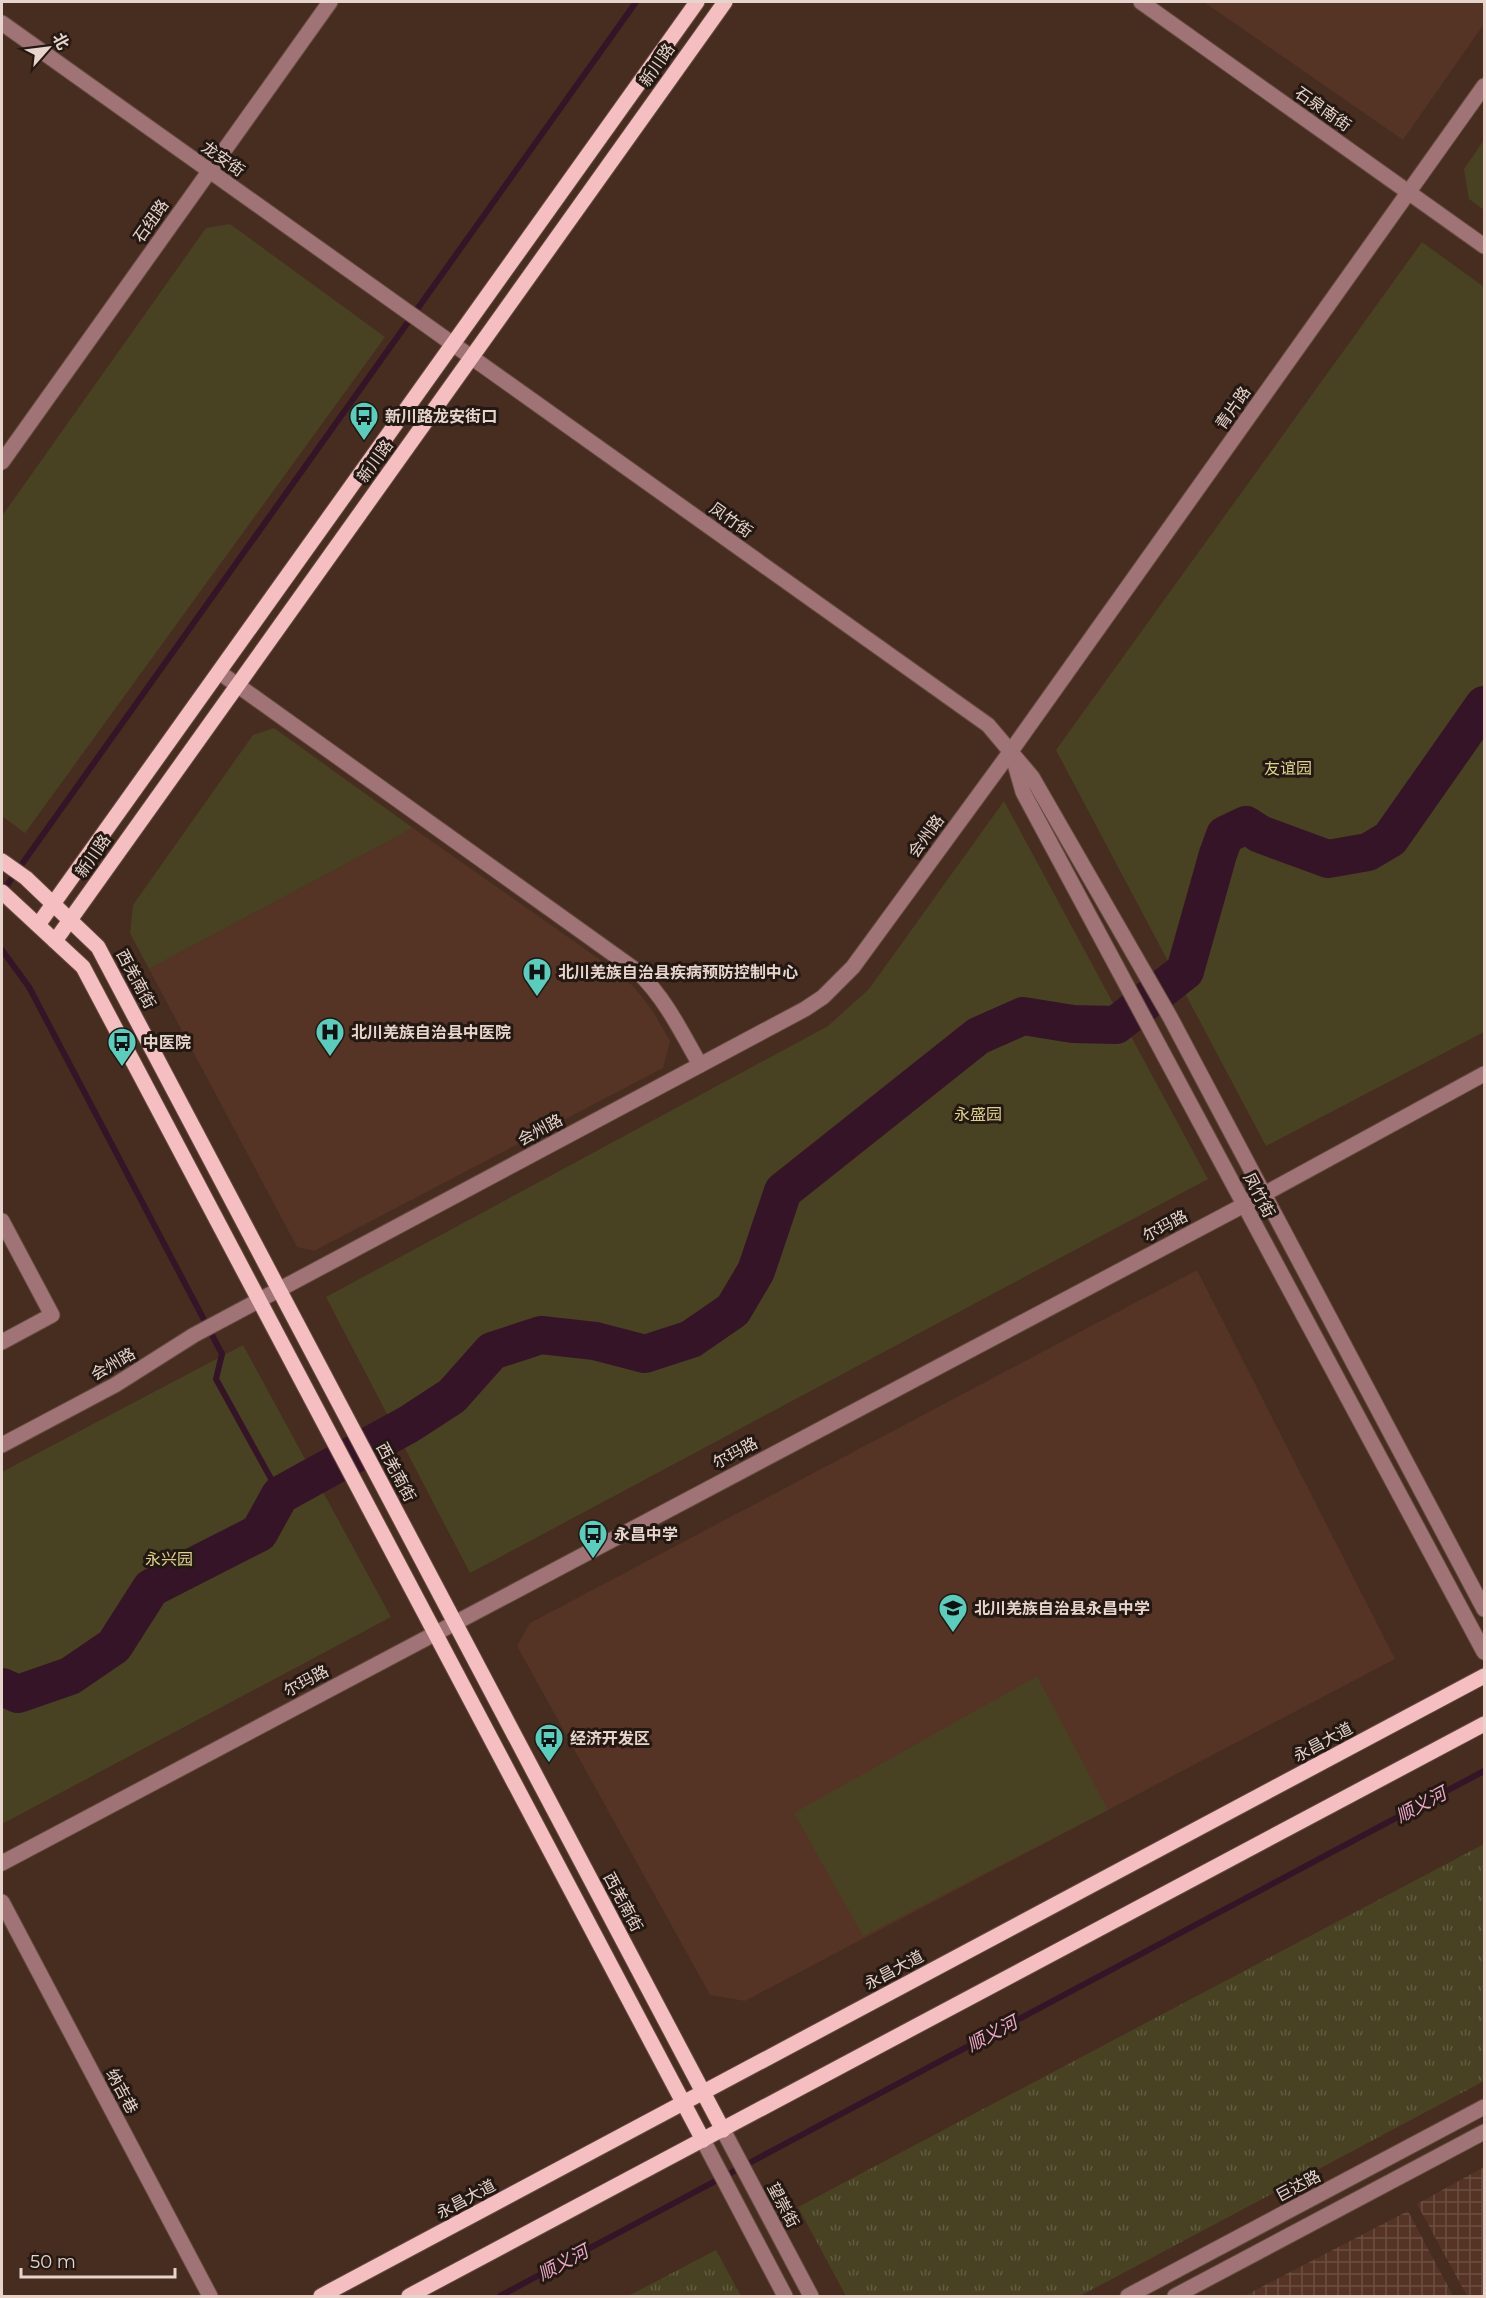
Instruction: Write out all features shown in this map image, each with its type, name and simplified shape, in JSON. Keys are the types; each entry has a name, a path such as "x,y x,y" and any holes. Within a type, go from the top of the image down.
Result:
{"main road":[{"name":"新川路","path":"39,925 697,2"},
{"name":"新川路","path":"55,941 724,2"},
{"name":"西羌南街","path":"2,861 26,878 98,946 723,2130"},
{"path":"7,896 83,967 702,2140"},
{"name":"永昌大道","path":"321,2296 1485,1676"},
{"path":"409,2296 1485,1724"}],"street":[{"name":"石纽路","path":"2,462 330,2"},
{"name":"石泉南街","path":"1141,2 1485,246"},
{"name":"龙安街","path":"2,23 424,324"},
{"name":"青片路","path":"1011,751 1485,86"},
{"name":"凤竹街","path":"424,324 987,725 1011,751 1032,777 1170,1017 1485,1609"},
{"path":"219,672 637,970 655,988 669,1008 699,1065"},
{"name":"凤竹街","path":"1011,751 1023,792 1485,1652"},
{"name":"会州路","path":"2,1445 115,1385 194,1335 806,1009 838,984 853,967 1011,751"},
{"name":"尔玛路","path":"2,1863 434,1632 1244,1205 1485,1074"},
{"path":"2,1221 52,1315 2,1342"},
{"name":"纳吉巷","path":"2,1902 210,2296"},
{"name":"巨达路","path":"1138,2294 1485,2107"},
{"name":"望崇街","path":"723,2130 811,2296"},
{"path":"1175,2296 1485,2132"},
{"path":"702,2140 785,2296"}],"shaded area":[{"path":"1204,2 1484,2 1484,24 1403,140"},
{"name":"北川羌族自治县中医院","path":"413,828 602,961 633,986 652,1010 670,1041 663,1068 314,1251 297,1247 149,969"},
{"name":"北川羌族自治县永昌中学","path":"1197,1270 1395,1659 745,2001 710,1995 517,1646 530,1623"},
{"path":"1484,2167 1484,2296 1467,2296 1417,2204"},
{"path":"1408,2211 1453,2296 1244,2296"}],"green space":[{"path":"1484,140 1484,210 1469,199 1464,169"},
{"path":"230,224 385,337 25,833 2,816 2,516 206,228"},
{"name":"友谊园","path":"1422,242 1484,287 1484,1032 1266,1146 1056,750"},
{"path":"274,728 413,828 149,969 130,933 133,905 253,735"},
{"name":"永盛园","path":"1004,801 1208,1179 470,1573 326,1297 828,1026 869,989"},
{"name":"永兴园","path":"243,1345 391,1617 2,1824 2,1472"},
{"path":"1037,1676 1108,1810 863,1936 794,1813"},
{"path":"1484,1844 1484,2081 1080,2296 846,2296 798,2207"},
{"path":"716,2250 741,2296 628,2296"}],"waterway":[{"path":"2,892 636,2"},
{"path":"2,1687 18,1694 70,1676 114,1646 151,1588 259,1533 280,1495 409,1424 452,1396 492,1351 541,1335 595,1341 645,1354 691,1339 733,1310 756,1271 783,1191 978,1036 1023,1016 1073,1024 1116,1025 1185,971 1225,835 1246,825 1260,834 1328,859 1368,852 1390,839 1484,705"},
{"path":"2,950 29,987 222,1354 216,1379 280,1495"},
{"name":"顺义河","path":"500,2296 1484,1771"}],"place":[{"name":"新川路龙安街口","path":"364,442"},
{"name":"北川羌族自治县疾病预防控制中心","path":"537,998"},
{"name":"北川羌族自治县中医院","path":"330,1058"},
{"name":"中医院","path":"122,1068"},
{"name":"永昌中学","path":"593,1560"},
{"name":"北川羌族自治县永昌中学","path":"953,1634"},
{"name":"经济开发区","path":"549,1764"}]}
